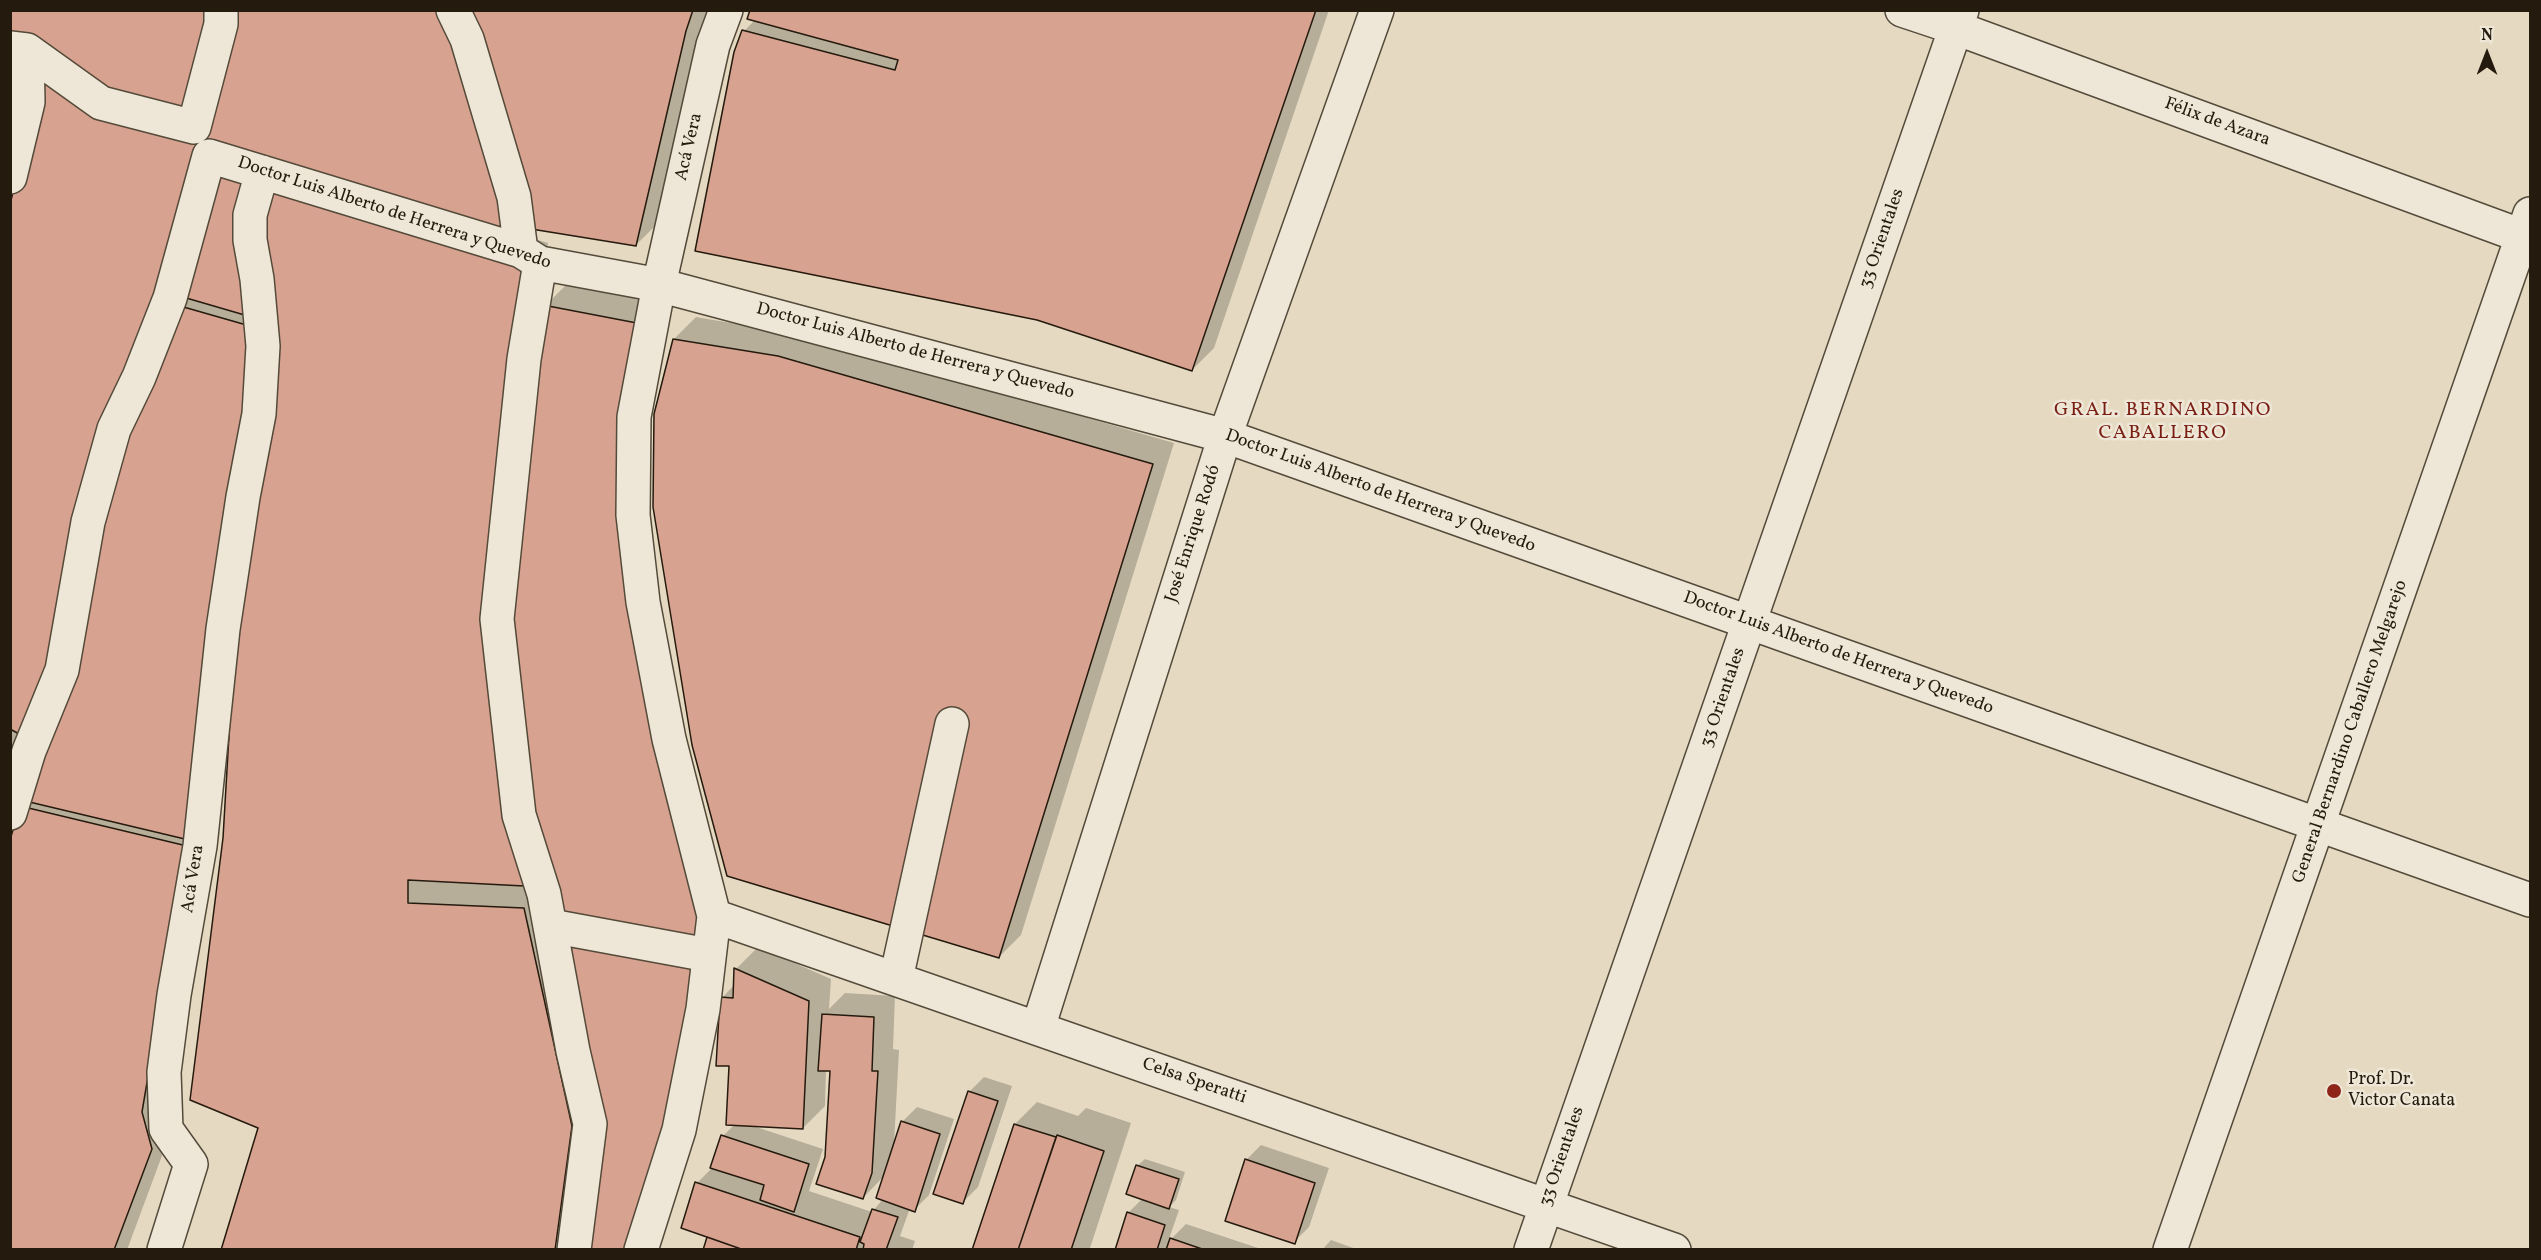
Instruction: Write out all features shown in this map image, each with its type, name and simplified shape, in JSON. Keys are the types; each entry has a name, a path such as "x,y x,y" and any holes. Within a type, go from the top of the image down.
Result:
{"street":[{"path":"19,49 101,103 194,127 221,24 221,10"},
{"path":"453,10 467,39 530,257 524,359 497,619 519,815 544,894 564,1008 590,1124 574,1250"},
{"name":"Acá Vera","path":"714,916 669,739 644,602 633,515 634,417 659,285 713,45 726,10"},
{"name":"José Enrique Rodó","path":"1038,1028 1225,436 1377,10"},
{"name":"Félix de Azara","path":"1902,10 1959,19 2528,230"},
{"name":"33 Orientales","path":"1531,1250 1959,19"},
{"path":"10,177 28,102 19,49"},
{"name":"Doctor Luis Alberto de Herrera y Quevedo","path":"20,746 62,670 88,522 114,429 139,377 170,298 209,156 530,257 659,285 1225,436 2530,900"},
{"name":"Acá Vera","path":"164,1250 191,1164 166,1129 164,1072 174,995 200,846 223,629 243,497 259,414 263,346 257,279 250,240 250,215 262,172"},
{"name":"General Bernardino Caballero Melgarejo","path":"2170,1250 2528,230"},
{"path":"896,979 952,724"},
{"path":"10,813 20,746"},
{"path":"641,1250 679,1130 703,1008 714,916"},
{"name":"Celsa Speratti","path":"714,916 1674,1250"},
{"path":"551,926 708,955"}],"building":[{"path":"10,10 216,10 190,121 104,99 10,44"},
{"path":"225,10 447,10 515,244 212,151 198,126"},
{"path":"462,10 693,10 686,31 636,246 525,228"},
{"path":"750,10 1316,10 1192,371 1037,320 695,251 734,52 742,30 895,70 898,60 747,19"},
{"path":"32,60 190,131 204,156 53,667 21,735 10,729 10,205 33,103"},
{"path":"213,162 254,176 248,316 176,295"},
{"path":"274,186 527,265 481,622 509,826 524,886 408,880 408,903 524,908 572,1126 555,1250 221,1250 258,1128 190,1100 223,838 258,237"},
{"path":"173,304 250,326 250,415 189,840 21,800 121,434"},
{"path":"543,305 642,324 659,755 702,916 701,945 561,919 530,813 505,616"},
{"path":"673,339 778,356 1153,464 999,958 727,876 692,745 653,507 654,414"},
{"path":"20,806 187,846 142,1112 152,1149 114,1250 10,1250 10,840"},
{"path":"567,943 694,965 690,1006 666,1125 633,1250 586,1250"},
{"path":"734,968 809,1001 803,1129 726,1125 729,1066 716,1066 720,997 733,998"},
{"path":"822,1014 874,1017 872,1071 878,1071 872,1173 863,1199 816,1184 825,1157 830,1071 818,1071"},
{"path":"968,1091 998,1101 963,1204 933,1194"},
{"path":"901,1121 940,1134 915,1212 876,1198"},
{"path":"1014,1124 1056,1137 1018,1250 972,1250"},
{"path":"721,1135 809,1164 794,1212 760,1200 764,1185 710,1168"},
{"path":"1057,1135 1104,1151 1071,1250 1018,1250"},
{"path":"1245,1159 1315,1183 1295,1244 1225,1221"},
{"path":"1136,1165 1179,1179 1169,1209 1126,1194"},
{"path":"695,1182 860,1237 856,1250 744,1250 681,1228"},
{"path":"872,1209 898,1217 886,1250 863,1250 864,1244 860,1242"},
{"path":"1127,1212 1165,1225 1157,1250 1115,1250"},
{"path":"707,1237 744,1250 703,1250"},
{"path":"1170,1238 1205,1250 1166,1250"}],"place":[{"name":"Prof. Dr. Victor Canata","path":"2334,1091"}],"district":[{"name":"GRAL. BERNARDINO CABALLERO","path":"2163,422"}]}
